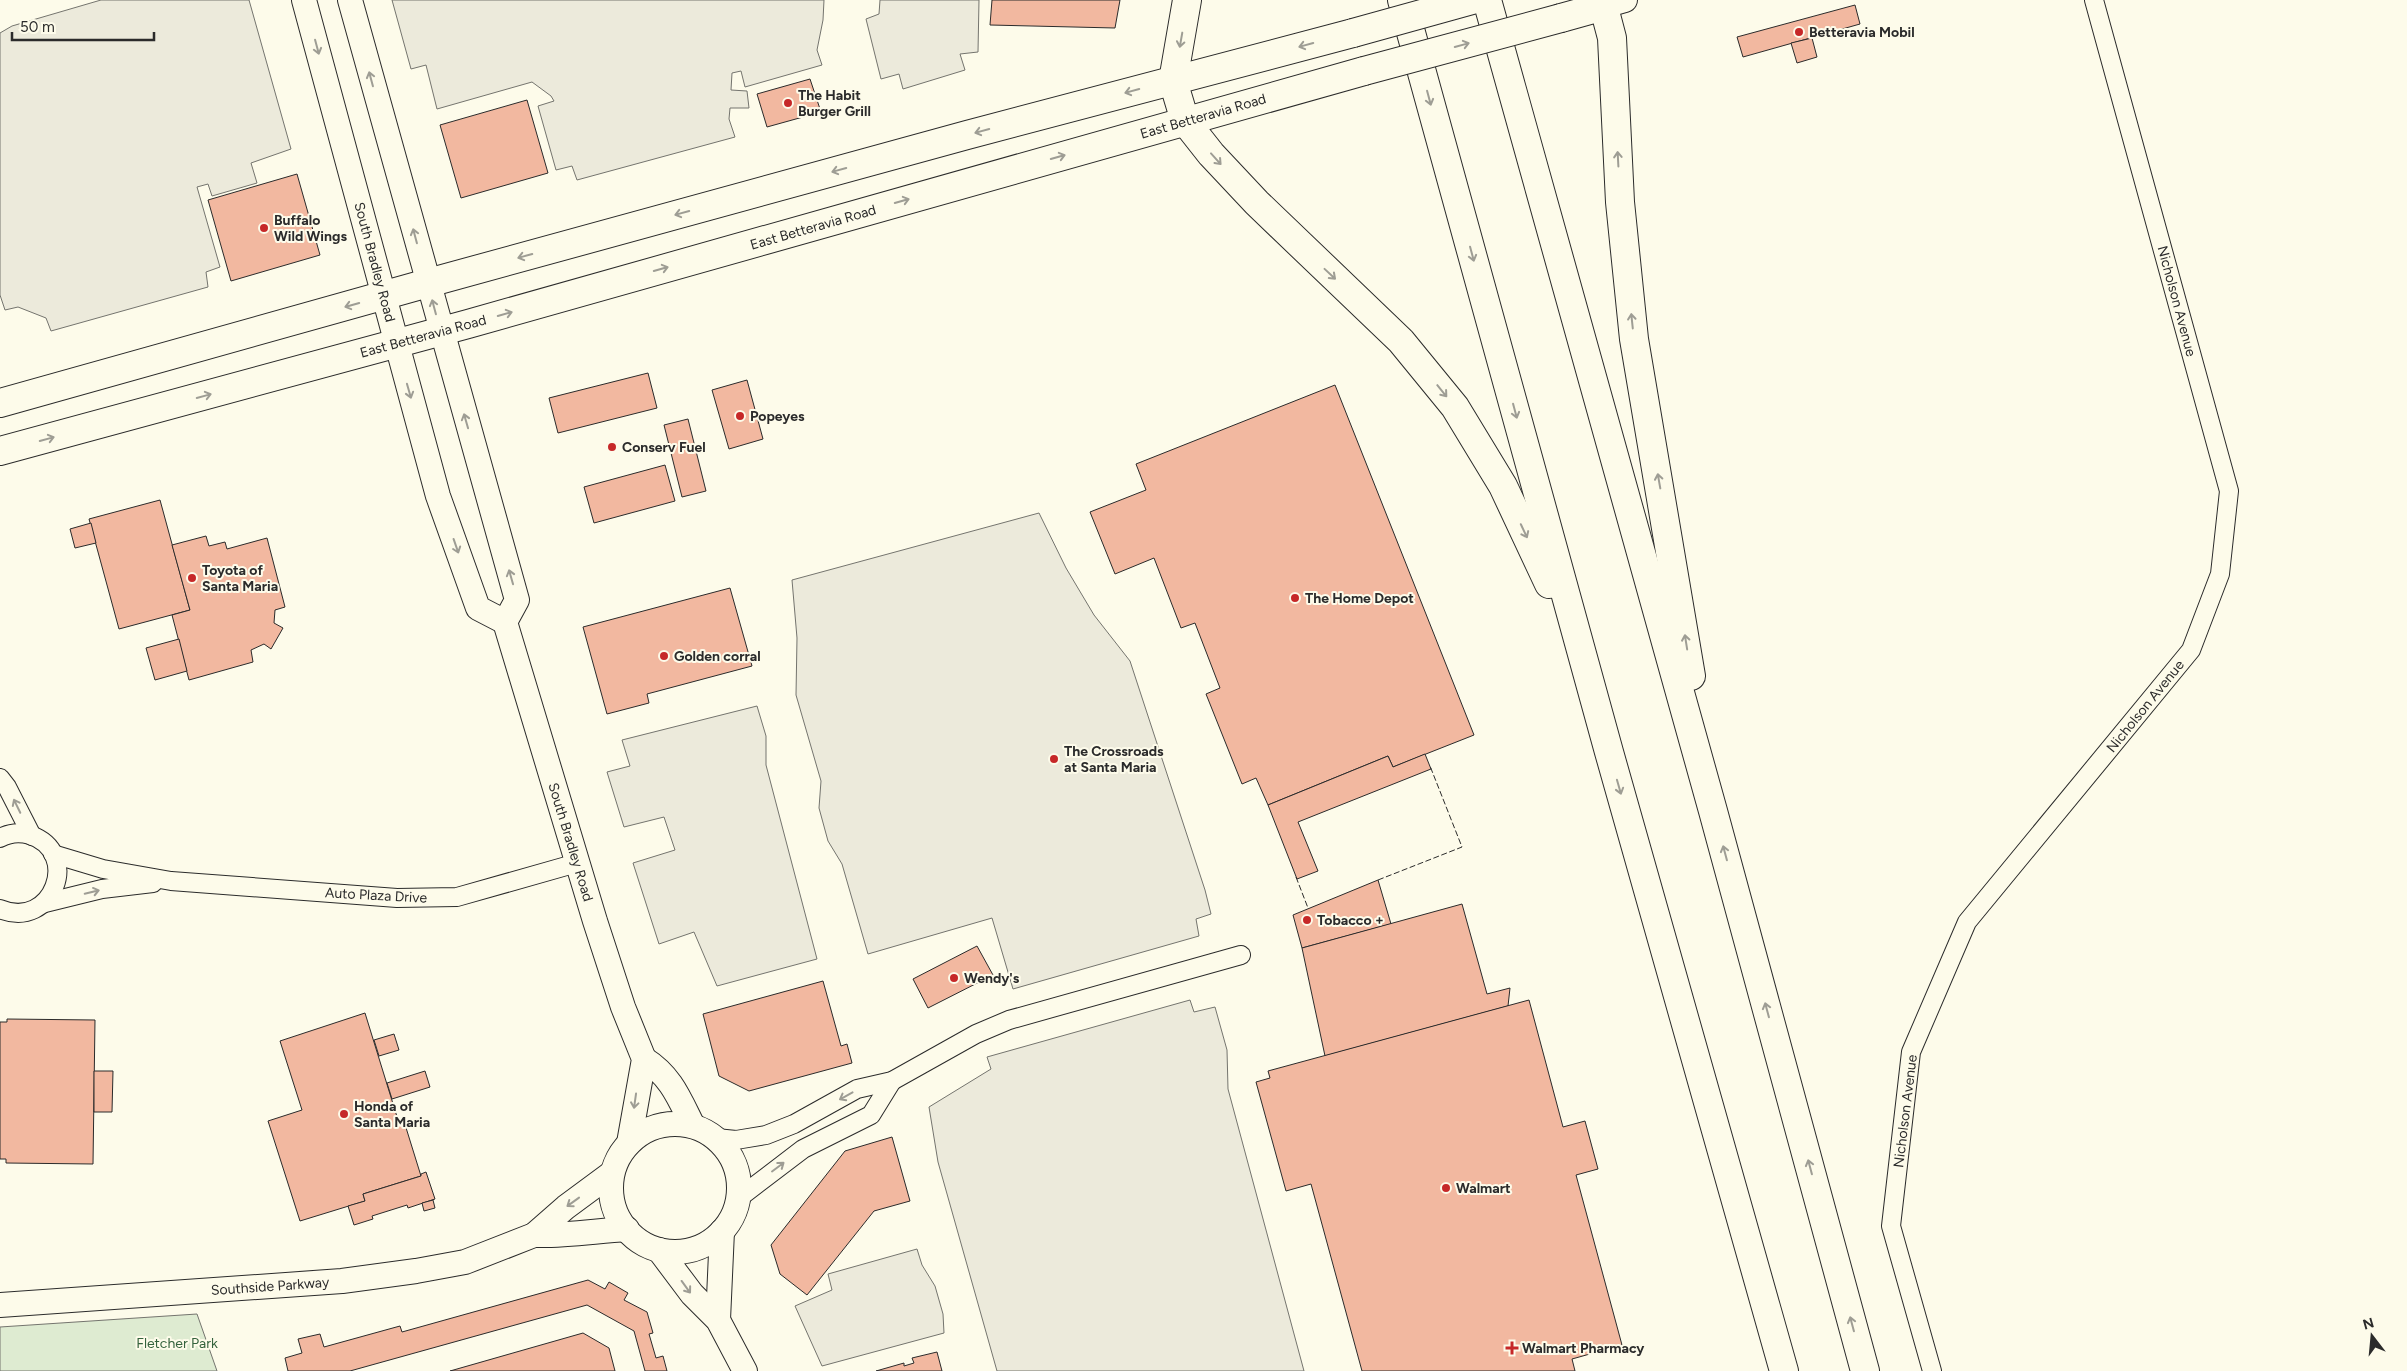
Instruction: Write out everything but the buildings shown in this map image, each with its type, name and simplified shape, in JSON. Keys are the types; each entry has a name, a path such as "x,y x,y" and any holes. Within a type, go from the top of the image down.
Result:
{"highway":[{"path":"1187,0 1173,80 1185,121 1211,154 1256,203 1401,340 1455,407 1503,486 1553,592 1609,752"},
{"path":"1402,0 1609,752 1784,1371"},
{"path":"0,403 428,282 967,134 1472,0"},
{"path":"1487,0 1713,810 1865,1371"},
{"path":"1611,2 1620,202 1634,339 1661,489 1713,810"},
{"name":"East Betteravia Road","path":"0,452 396,344 1185,121 1561,18 1611,2"}],"street":[{"name":"South Bradley Road","path":"304,0 438,496 478,608 505,622 623,1007 644,1059"},
{"path":"350,0 517,600 505,622"},
{"name":"Nicholson Avenue","path":"1932,1371 1892,1226 1911,1052 1967,922 2191,650 2220,574 2229,491 2094,0"},
{"path":"0,778 7,787 32,836"},
{"path":"0,838 13,834 32,836 47,846 53,854 57,866 57,880 53,892 45,903"},
{"name":"Auto Plaza Drive","path":"53,854 103,869 171,881 397,898 457,897 577,862"},
{"name":"Auto Plaza Drive","path":"0,909 13,913 24,913 45,903 102,889 171,881"},
{"path":"716,1138 734,1160 739,1176 740,1197 728,1226 709,1244 683,1252 664,1252 636,1240 619,1220 611,1193 612,1173 622,1152 645,1131 670,1124 693,1126 716,1138 736,1140 766,1135 794,1124 857,1089 892,1081 976,1034 1009,1020 1240,955"},
{"path":"629,1144 644,1059 660,1069 679,1098 693,1126"},
{"path":"740,1197 802,1149 871,1116 892,1081"},
{"name":"Southside Parkway","path":"0,1305 370,1278 465,1262 534,1235 566,1207 612,1173"},
{"name":"Southside Parkway","path":"534,1235 560,1236 586,1231 626,1229"},
{"path":"718,1320 722,1231"},
{"path":"659,1250 692,1294 718,1320 745,1371"}],"green space":[{"name":"Fletcher Park","path":"197,1314 217,1371 0,1371 0,1327"}],"shaded area":[{"path":"101,0 249,0 291,149 251,163 257,183 212,196 208,184 197,187 220,267 206,272 208,287 51,331 46,318 18,307 5,310 0,295 0,33 12,26"},
{"path":"392,0 824,0 823,20 817,50 822,65 745,87 741,71 732,73 731,90 747,91 749,108 730,108 729,119 735,137 577,180 572,166 556,170 538,106 554,101 551,96 532,82 437,109 426,65 411,69"},
{"path":"880,0 979,0 978,52 960,54 965,70 903,89 899,74 881,79 866,19 879,14"},
{"path":"1039,513 1066,568 1094,615 1130,661 1205,890 1211,914 1196,919 1199,936 1013,989 992,918 868,954 842,864 828,841 819,808 821,781 796,695 797,638 792,580"},
{"path":"757,706 766,736 766,765 817,959 717,986 694,932 659,944 633,863 675,850 664,817 624,827 607,772 630,766 622,740"},
{"path":"1190,1000 1194,1012 1215,1007 1227,1050 1228,1089 1304,1371 997,1371 938,1162 929,1107 991,1069 987,1057"},
{"path":"917,1249 922,1265 935,1286 943,1314 944,1333 822,1366 795,1306 832,1290 828,1274"}],"fence":[{"path":"1378,880 1462,847 1430,766"},
{"path":"1296,877 1308,908"}],"place":[{"name":"Betteravia Mobil","path":"1799,32"},
{"name":"The Habit Burger Grill","path":"788,103"},
{"name":"Buffalo Wild Wings","path":"264,228"},
{"name":"Popeyes","path":"740,416"},
{"name":"Conserv Fuel","path":"612,447"},
{"name":"Toyota of Santa Maria","path":"192,578"},
{"name":"The Home Depot","path":"1295,598"},
{"name":"Golden corral","path":"664,656"},
{"name":"The Crossroads at Santa Maria","path":"1054,759"},
{"name":"Tobacco +","path":"1307,920"},
{"name":"Wendy's","path":"954,978"},
{"name":"Honda of Santa Maria","path":"344,1114"},
{"name":"Walmart","path":"1446,1188"},
{"name":"Walmart Pharmacy","path":"1512,1348"}]}
